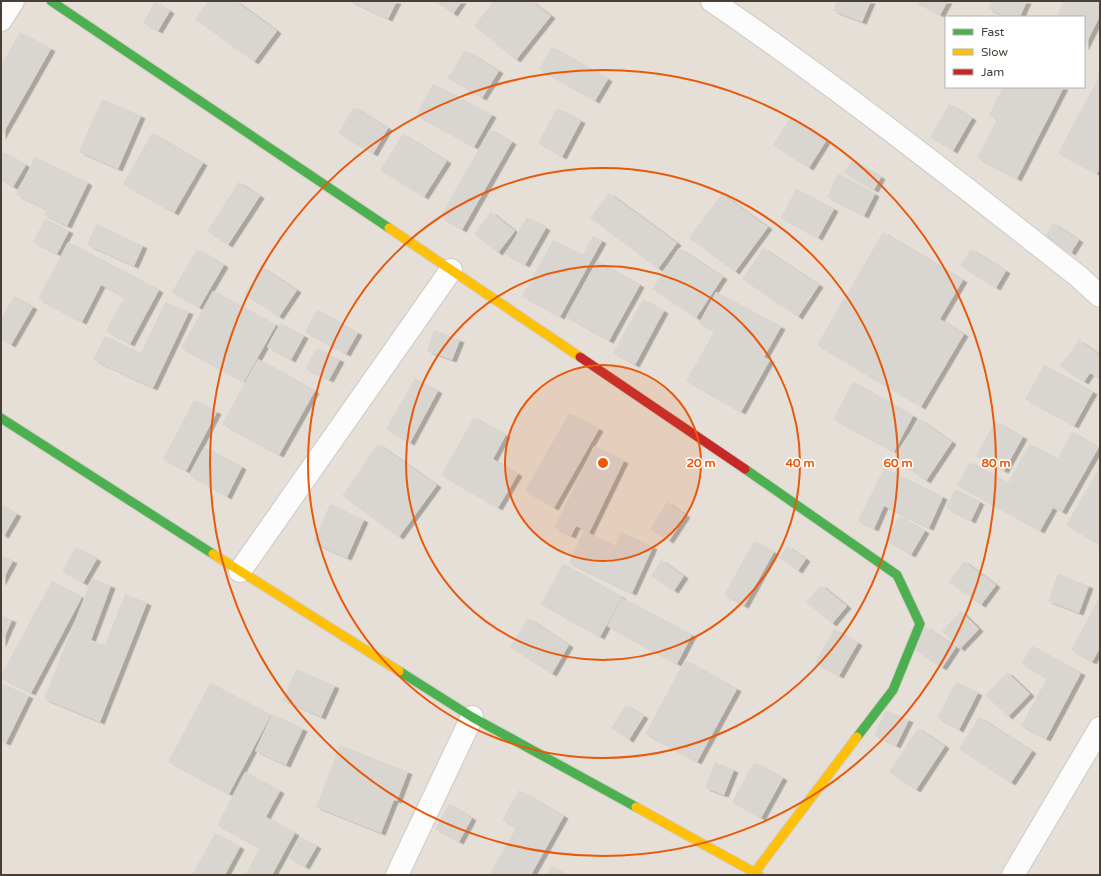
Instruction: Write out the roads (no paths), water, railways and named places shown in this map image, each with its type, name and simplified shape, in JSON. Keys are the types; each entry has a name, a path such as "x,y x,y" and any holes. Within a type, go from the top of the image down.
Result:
{"street":[{"path":"1,20 14,1"},
{"path":"1,418 472,717 757,874 893,690 920,624 897,574 712,446 52,1"},
{"path":"712,1 782,49 933,162 1078,276 1100,296"},
{"path":"240,571 451,270"},
{"path":"397,875 472,717"},
{"path":"1013,875 1100,728"}]}
